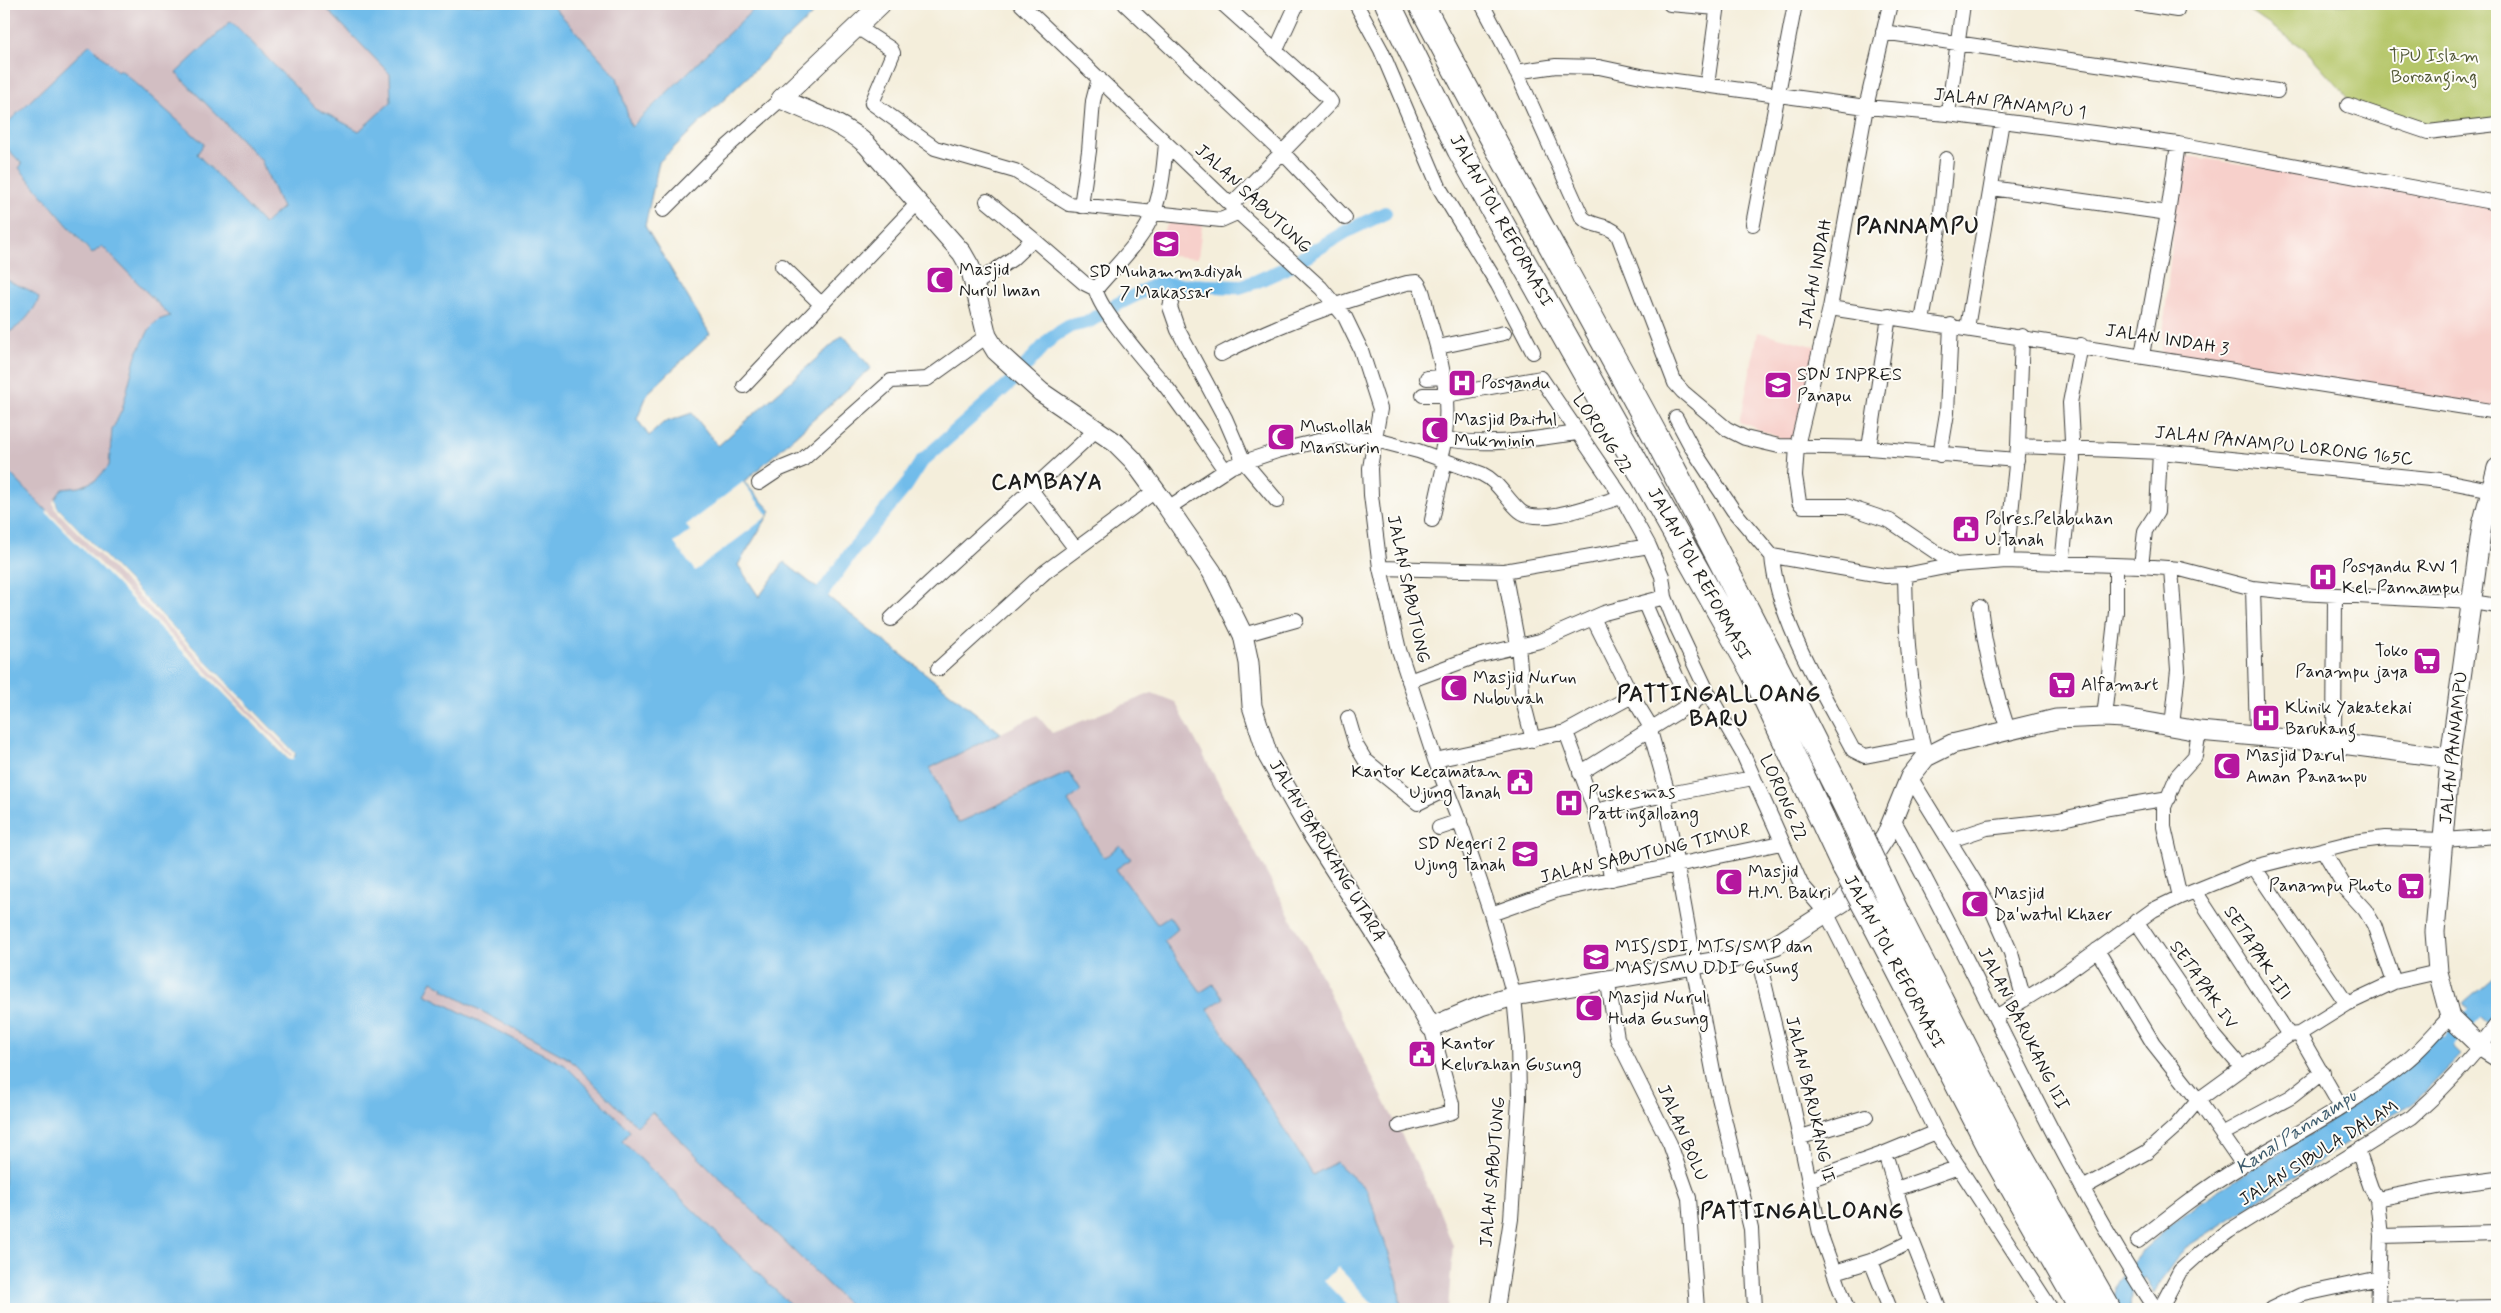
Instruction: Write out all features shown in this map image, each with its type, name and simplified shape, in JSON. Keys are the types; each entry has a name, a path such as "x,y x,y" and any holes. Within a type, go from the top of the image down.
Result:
{"highway":[{"name":"JALAN TOL REFORMASI","path":"1388,4 1460,150 1753,671 1845,868 1885,917 2108,1309"},
{"name":"JALAN TOL REFORMASI","path":"1421,4 1488,132 1656,437 1747,610 1852,818 1885,917 1996,1158 2082,1309"}],"street":[{"path":"663,210 719,154 781,99 881,4"},
{"name":"JALAN SABUTUNG","path":"1021,4 1337,304 1361,350 1380,409 1370,468 1370,483 1380,568 1399,650 1435,760 1460,821 1514,996 1518,1040 1519,1100 1510,1219 1497,1309"},
{"path":"1125,4 1283,153 1344,218"},
{"path":"857,27 891,49 893,53 872,100 873,104 935,148 1015,171 1069,204 1221,220 1235,209 1283,153 1331,102 1276,50 1223,4"},
{"path":"1276,50 1297,4"},
{"path":"1356,4 1381,50 1440,189 1498,285 1533,352"},
{"name":"JALAN PANAMPU LORONG 165C","path":"1482,4 1516,72 1582,217 1591,223 1611,227 1618,235 1678,388 1727,429 1761,442 1797,446 1869,448 1940,454 2017,453 2073,447 2160,452 2440,480 2492,501"},
{"path":"1670,4 1718,6 1707,85"},
{"path":"1753,224 1795,4"},
{"name":"JALAN INDAH","path":"1890,4 1866,107 1830,308 1797,446 1794,466 1800,505 1807,507 1846,506 1890,521 1955,565"},
{"path":"1948,114 1963,4"},
{"path":"2138,4 2177,10"},
{"path":"1883,32 2277,92"},
{"name":"JALAN PANAMPU 1","path":"1516,72 1556,66 1591,66 1707,85 1866,107 1948,114 2178,144 2497,202"},
{"path":"1081,206 1091,142 1093,101 1099,78"},
{"name":"JALAN BARUKANG UTARA","path":"781,99 857,135 919,202 962,253 970,267 987,336 996,350 1018,372 1054,402 1116,443 1127,454 1168,508 1212,572 1243,635 1249,663 1252,706 1268,756 1312,834 1400,970 1431,1027"},
{"path":"2348,105 2428,132 2497,124"},
{"path":"1967,328 2002,121"},
{"path":"1096,289 1134,244 1154,213 1164,170 1166,143"},
{"path":"2142,355 2168,213 2178,144"},
{"path":"1922,321 1940,223 1946,159"},
{"path":"1991,188 2168,213"},
{"path":"987,201 1084,283 1096,289"},
{"path":"744,386 919,202"},
{"path":"975,284 1012,259 1033,239"},
{"path":"782,266 822,305"},
{"path":"1221,354 1244,342 1337,304 1407,283 1417,282 1438,347 1448,412 1446,439 1448,462 1432,520"},
{"path":"1096,289 1098,298 1105,310 1168,389 1225,470"},
{"path":"1172,299 1170,307 1178,330 1200,376 1225,418 1244,462 1277,501"},
{"name":"JALAN INDAH 3","path":"1830,308 2080,345 2497,412"},
{"path":"1869,448 1889,316"},
{"path":"1940,454 1947,413 1951,325"},
{"path":"1438,347 1504,333"},
{"path":"759,484 780,469 802,460 891,381 927,379 987,336"},
{"path":"2006,561 2017,453 2022,336"},
{"path":"2062,564 2073,447 2070,403 2080,345"},
{"path":"1427,378 1444,377"},
{"name":"LORONG 22","path":"1446,395 1541,378 1622,497 1649,546 1662,576 1665,597 1708,694 1739,747 1801,884 1827,914"},
{"path":"1423,395 1446,395"},
{"path":"1676,418 1692,448 1733,510 1772,556 1776,589 1790,626 1853,750 1865,756 1924,751 2056,719 2104,717 2124,718 2199,731 2257,735 2450,758"},
{"path":"891,619 993,522 1032,491 1097,429"},
{"path":"1446,439 1466,443 1497,444 1577,433"},
{"path":"1168,508 1225,470 1277,451 1333,437 1376,440 1418,451 1490,478 1519,510 1534,517 1572,511 1622,497"},
{"path":"2141,566 2145,531 2157,512 2160,452"},
{"name":"JALAN PANNAMPU","path":"2454,1022 2438,972 2436,932 2450,758 2472,602 2497,468"},
{"path":"1032,491 1075,548"},
{"path":"938,669 1010,602 1075,548 1155,491"},
{"path":"1380,568 1504,571 1649,546"},
{"path":"1772,556 1886,576 1904,575 1955,565 2006,561 2171,568 2253,588 2335,596 2472,602 2497,606"},
{"path":"2104,717 2116,612 2116,566"},
{"path":"2171,568 2178,670 2172,726"},
{"path":"1504,571 1518,645 1523,701 1533,740"},
{"path":"1399,1126 1452,1112 1452,1104 1431,1027 1481,1006 1514,996 1607,978 1694,966 1757,953 1796,934 1843,902 1894,821 1899,802 1924,751 1909,670 1904,575"},
{"path":"2253,588 2257,735"},
{"path":"2334,744 2335,596"},
{"path":"1409,681 1477,656 1540,641 1592,618 1665,597"},
{"path":"1645,604 1676,676 1692,705"},
{"path":"1980,607 1984,648 2008,730"},
{"path":"1592,618 1651,730 1666,794 1715,1081 1751,1228 1755,1309"},
{"path":"1243,635 1296,620"},
{"path":"1580,773 1708,694"},
{"path":"1435,760 1566,732 1632,696"},
{"path":"1348,718 1359,752 1364,760 1418,803 1447,789"},
{"path":"2180,896 2164,827 2164,807 2177,776 2195,756 2199,731"},
{"path":"1566,732 1594,811 1612,879"},
{"path":"1910,777 1951,840 1992,910 2002,932 2024,1000"},
{"path":"1594,811 1666,794 1753,778"},
{"path":"1951,840 1987,828 2059,820 2109,808 2169,798"},
{"path":"1439,828 1460,821"},
{"name":"JALAN BARUKANG III","path":"1894,821 2083,1188 2122,1257 2156,1309"},
{"path":"1996,1017 2024,1000 2153,910 2180,896 2254,867 2352,842 2385,838 2444,840 2497,836"},
{"name":"JALAN SABUTUNG TIMUR","path":"1490,914 1558,890 1781,843"},
{"path":"2323,850 2346,889 2365,910 2374,925 2394,982"},
{"path":"2254,867 2347,1004"},
{"name":"SETAPAK III","path":"2195,891 2322,1072 2341,1106"},
{"path":"1827,914 1860,984 1936,1132 2050,1309"},
{"name":"SETAPAK IV","path":"2136,921 2212,1032 2242,1068"},
{"path":"2097,950 2153,1043 2198,1100 2243,1165"},
{"name":"JALAN BARUKANG II","path":"1757,953 1801,1137 1820,1233 1847,1309"},
{"path":"2083,1188 2147,1152 2175,1127 2198,1100 2294,1034 2347,1004 2394,982 2438,972"},
{"name":"JALAN BOLU","path":"1607,978 1617,1038 1670,1144 1687,1192 1695,1267 1697,1309"},
{"path":"2138,1241 2185,1204 2243,1165 2341,1106 2405,1063 2454,1022 2476,1043 2497,1057"},
{"name":"JALAN SIBULA DALAM","path":"2156,1309 2180,1271 2200,1252 2229,1231 2412,1117 2432,1100 2476,1043 2497,1024"},
{"path":"2222,1134 2291,1098 2322,1072"},
{"path":"1801,1137 1866,1117"},
{"path":"1809,1180 1885,1153 1936,1132"},
{"path":"2358,1151 2371,1188 2377,1199 2381,1236 2378,1309 2497,1307"},
{"path":"1885,1153 1912,1241 1939,1309"},
{"path":"1896,1189 1959,1167"},
{"path":"2377,1199 2443,1186 2497,1179"},
{"path":"2381,1236 2497,1233"},
{"path":"1835,1272 1871,1261 1912,1241"},
{"path":"1871,1261 1890,1309"},
{"path":"2271,1309 2300,1295 2380,1278"}],"shaded area":[{"path":"4,4 322,4 390,74 391,102 359,131 316,108 231,21 176,73 261,160 282,208 264,224 197,153 204,144 120,69 118,72 90,44 4,126"},
{"path":"551,4 759,4 630,127 617,77"},
{"path":"4,145 22,165 19,168 91,254 102,245 170,316 158,320 136,355 122,410 112,430 109,466 96,480 80,487 62,489 295,753 295,756 289,760 4,467"},
{"path":"2180,155 2497,202 2497,412 2161,357"},
{"path":"1172,218 1203,219 1198,258 1158,255 1160,236"},
{"name":"SDN INPRES Panapu","path":"1758,332 1818,347 1792,443 1740,422"},
{"path":"1152,693 1175,702 1314,962 1437,1205 1453,1246 1448,1309 1401,1309 1398,1281 1367,1190 1313,1175 1208,1008 1223,998 1201,992 1164,941 1178,929 1157,925 1116,869 1130,859 1120,846 1105,858 1068,801 1081,791 1069,772 958,823 930,768 1037,715 1052,733"},
{"path":"432,981 444,988 443,990 569,1059 637,1126 652,1112 853,1309 795,1309 622,1141 630,1131 565,1065 424,994"}],"green space":[{"name":"TPU Islam Boroanging","path":"2239,4 2497,4 2497,122 2430,132 2353,103 2305,49"}],"water":[{"path":"322,4 551,4 617,77 631,127 759,4 817,4 820,7 659,162 645,226 710,334 648,393 637,419 649,436 663,423 692,413 718,446 843,335 871,368 744,482 771,511 738,565 759,597 784,562 1001,733 930,768 958,823 1069,772 1081,791 1068,801 1104,858 1120,845 1131,859 1116,869 1157,924 1169,916 1178,929 1164,941 1201,992 1213,984 1224,998 1208,1009 1313,1175 1336,1162 1367,1190 1398,1281 1401,1309 853,1309 652,1112 637,1126 569,1059 443,990 444,988 432,981 425,994 565,1065 630,1131 622,1141 795,1309 4,1309 4,467 289,760 295,756 295,753 57,507 55,499 62,489 80,487 96,480 109,466 112,430 122,410 136,355 150,328 158,320 170,316 102,246 92,254 19,168 22,164 4,145 4,126 90,44 117,71 120,69 204,144 197,154 264,224 282,208 261,160 176,73 231,21 316,108 359,131 391,102 390,74"},
{"path":"4,277 31,291 39,298 25,320 15,329 4,334"},
{"path":"2497,973 2497,1014 2489,1026 2463,1003"},
{"path":"2439,1034 2461,1055 2420,1097 2185,1248 2159,1284 2155,1293 2145,1277 2131,1294 2130,1309 2113,1309 2115,1285 2143,1250 2169,1227 2200,1202 2343,1113"}],"pier":[{"path":"743,482 768,516 695,571 674,543 690,531 686,525"},
{"path":"55,499 57,507 295,753 293,760 289,760 46,512 47,510 291,757 292,754 55,509 53,502"},
{"path":"1338,1267 1378,1309 1351,1309 1324,1281"}],"waterway":[{"path":"822,593 855,547 906,486 922,461 1011,382 1052,337 1070,326 1088,322 1157,284 1239,287 1255,282 1284,269 1347,231 1385,213"},
{"name":"Kanal Pannampu","path":"2435,1056 2497,988"}],"place":[{"name":"SD Muhammadiyah 7 Makassar","path":"1166,244"},
{"name":"Masjid Nurul Iman","path":"940,280"},
{"name":"Posyandu","path":"1462,383"},
{"name":"SDN INPRES Panapu","path":"1778,385"},
{"name":"Masjid Baitul Mukminin","path":"1435,430"},
{"name":"Mushollah Manshurin","path":"1281,437"},
{"name":"Polres.Pelabuhan U.Tanah","path":"1966,529"},
{"name":"Posyandu RW 1 Kel. Pannampu","path":"2323,577"},
{"name":"Toko Panampu jaya","path":"2427,661"},
{"name":"Alfamart","path":"2062,685"},
{"name":"Masjid Nurun Nubuwah","path":"1454,688"},
{"name":"Klinik Yakatekai Barukang","path":"2266,718"},
{"name":"Masjid Darul Aman Panampu","path":"2227,766"},
{"name":"Kantor Kecamatan Ujung Tanah","path":"1520,782"},
{"name":"Puskesmas Pattingalloang","path":"1569,803"},
{"name":"SD Negeri 2 Ujung Tanah","path":"1525,854"},
{"name":"Masjid H.M. Bakri","path":"1729,882"},
{"name":"Panampu Photo","path":"2411,886"},
{"name":"Masjid Da'watul Khaer","path":"1975,904"},
{"name":"MIS/SDI, MTS/SMP dan MAS/SMU DDI Gusung","path":"1596,957"},
{"name":"Masjid Nurul Huda Gusung","path":"1589,1008"},
{"name":"Kantor Kelurahan Gusung","path":"1422,1054"}],"district":[{"name":"PANNAMPU","path":"1918,227"},
{"name":"CAMBAYA","path":"1047,483"},
{"name":"PATTINGALLOANG BARU","path":"1719,708"},
{"name":"PATTINGALLOANG","path":"1802,1212"}]}
